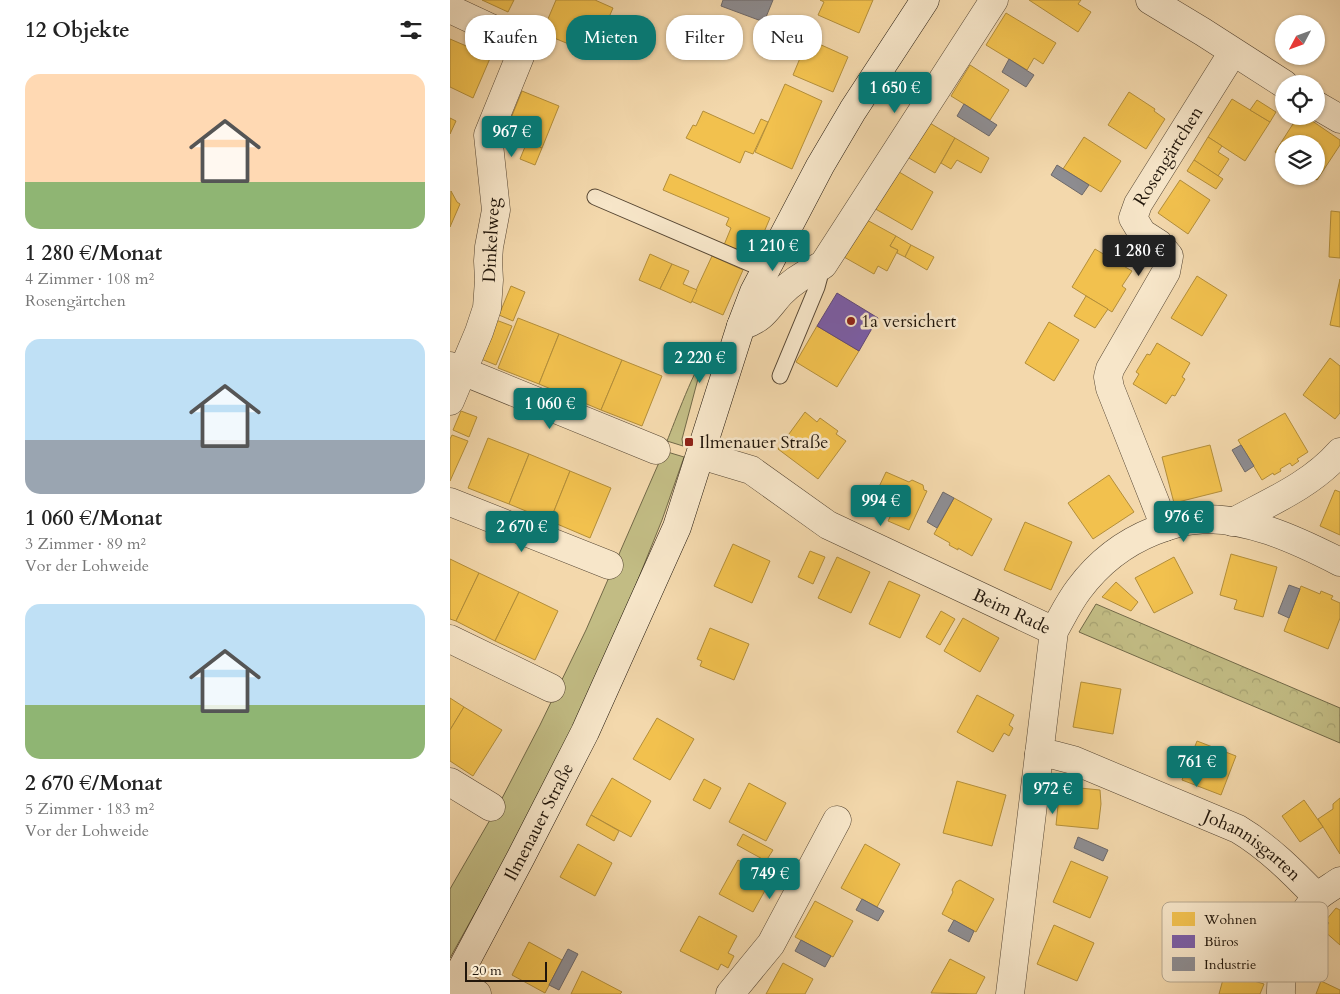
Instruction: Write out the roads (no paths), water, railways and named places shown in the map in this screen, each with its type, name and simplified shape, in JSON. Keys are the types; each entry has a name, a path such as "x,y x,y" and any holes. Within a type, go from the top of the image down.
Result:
{"street":[{"name":"Ilmenauer Straße","path":"461,989 585,732 677,528 741,326 754,292 824,158 925,0"},
{"path":"741,326 753,322 764,314 781,293 807,273 823,265 994,0"},
{"path":"1150,0 1275,78"},
{"name":"Dinkelweg","path":"450,9 525,44 488,135 496,210 489,247 490,280 487,308 479,332 456,369"},
{"name":"Rosengärtchen","path":"1165,527 1110,388 1108,378 1110,369 1166,272 1169,256 1159,244 1142,233 1133,218 1138,204 1227,48"},
{"path":"1325,110 1340,119"},
{"path":"450,401 456,369 656,450"},
{"path":"1233,522 1296,488 1312,477 1340,452"},
{"name":"Beim Rade","path":"701,455 751,470 828,525 1054,631 1010,994"},
{"path":"450,502 609,565"},
{"path":"1054,631 1080,587 1116,551 1136,538 1165,527 1196,519 1233,522 1280,533 1340,562"},
{"path":"450,639 551,688"},
{"name":"Johannisgarten","path":"1039,754 1073,760 1238,829 1256,840 1283,863 1317,897"},
{"path":"450,782 491,808"},
{"path":"730,994 771,944 837,820"},
{"path":"1314,902 1317,897 1340,881"}],"lane":[{"path":"595,198 765,270"},
{"path":"780,376 817,287 823,265"}],"place":[{"name":"1a versichert","path":"851,321"},
{"name":"Ilmenauer Straße","path":"689,442"}]}
